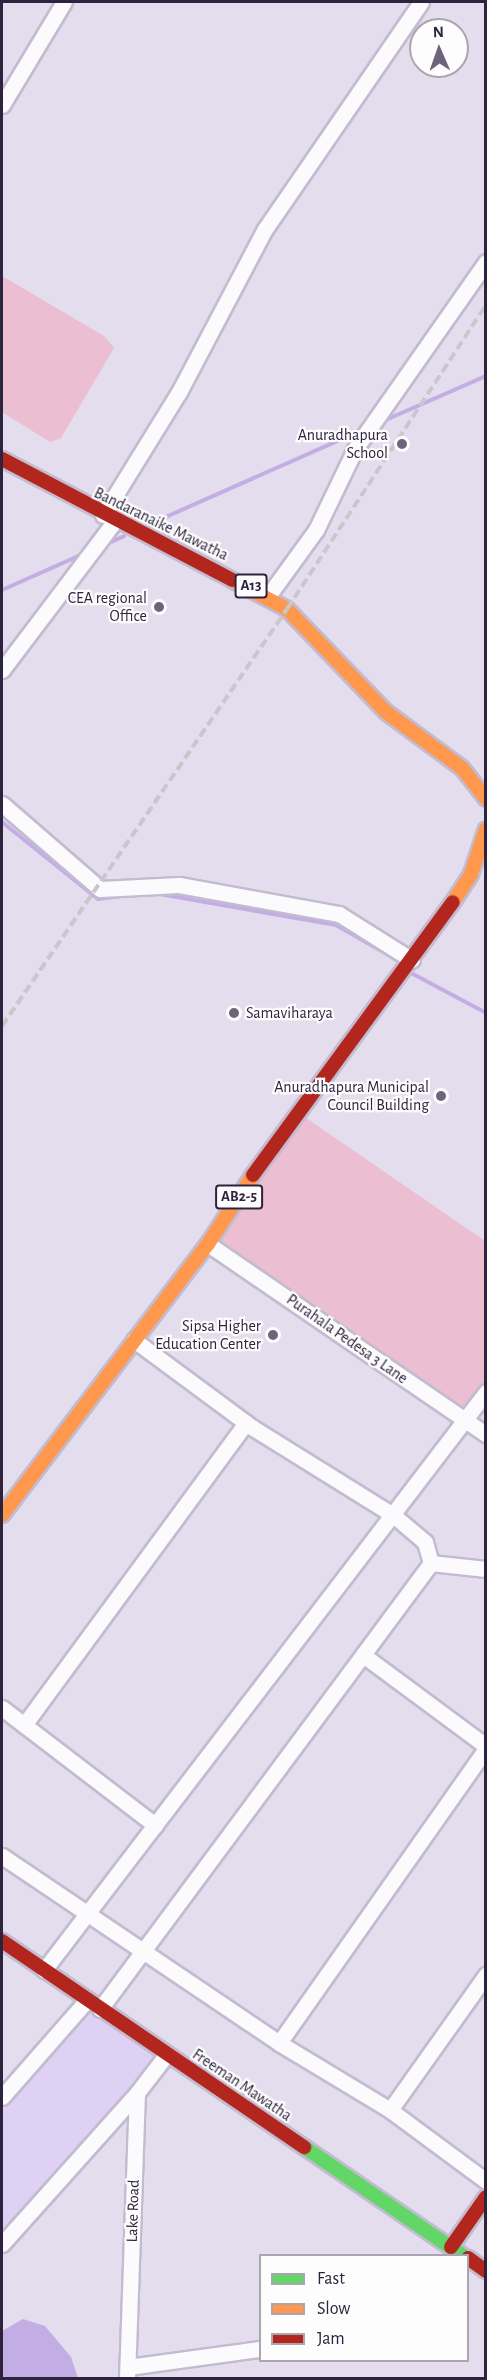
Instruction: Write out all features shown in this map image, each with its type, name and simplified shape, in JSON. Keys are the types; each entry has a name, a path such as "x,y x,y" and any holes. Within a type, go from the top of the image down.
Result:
{"main road":[{"name":"Bandaranaike Mawatha","path":"2,459 108,518 267,596 305,624 386,712 462,768 486,799"},
{"path":"462,768 486,770"},
{"name":"AB2-5","path":"2,1515 208,1244 296,1111 412,960 471,874 486,829"},
{"name":"AB2-5","path":"471,874 486,863"},
{"name":"Freeman Mawatha","path":"2,1941 454,2253"},
{"path":"454,2253 486,2197"},
{"path":"469,2259 486,2271"}],"street":[{"path":"2,105 64,2"},
{"path":"2,670 108,518 179,392 265,229 421,2"},
{"path":"267,596 316,530 356,449 486,262"},
{"path":"2,804 100,889 179,885 339,914 412,960"},
{"name":"Purahala Pedesa 3 Lane","path":"208,1244 486,1434"},
{"path":"134,1340 246,1423 393,1515 425,1542 431,1563"},
{"path":"44,1970 486,1392"},
{"path":"24,1725 246,1423"},
{"path":"431,1563 486,1569"},
{"path":"2,2097 143,1951 431,1563"},
{"path":"279,2043 486,1748 363,1655"},
{"path":"2,1708 155,1826"},
{"path":"2,1856 279,2043 390,2110 486,2181"},
{"path":"390,2110 486,1975"},
{"path":"2,2244 137,2093 167,2054"},
{"name":"Lake Road","path":"127,2373 137,2093"},
{"path":"127,2373 259,2349"}],"shaded area":[{"path":"2,276 104,336 114,348 61,438 50,442 2,412"},
{"path":"296,1111 485,1241 485,1392 465,1420 208,1244"},
{"path":"87,2000 167,2054 2,2244 2,2097"},
{"path":"23,2319 45,2326 71,2357 78,2378 2,2378 2,2331"}],"waterway":[{"path":"381,422 486,376"},
{"path":"150,524 360,431"},
{"path":"104,545 124,536"},
{"path":"2,590 83,554"},
{"path":"2,822 98,899 138,894"},
{"path":"154,893 336,925 392,957"},
{"path":"413,974 486,1013"}],"railway":[{"path":"2,1026 287,609 486,305"}],"traffic: fast":[{"path":"304,2147 460,2254"}],"traffic: slow":[{"path":"232,580 287,609 386,712 462,768 486,799"},
{"path":"453,902 471,874 486,829"},
{"path":"2,1515 208,1244 253,1175"}],"traffic: jam":[{"path":"2,459 232,580"},
{"path":"253,1175 453,902"},
{"path":"2,1941 304,2147"},
{"path":"451,2247 486,2197"},
{"path":"469,2259 486,2271"}],"place":[{"name":"Anuradhapura School","path":"402,444"},
{"name":"CEA regional Office","path":"159,607"},
{"name":"Samaviharaya","path":"234,1013"},
{"name":"Anuradhapura Municipal Council Building","path":"441,1096"},
{"name":"Sipsa Higher Education Center","path":"273,1335"}]}
